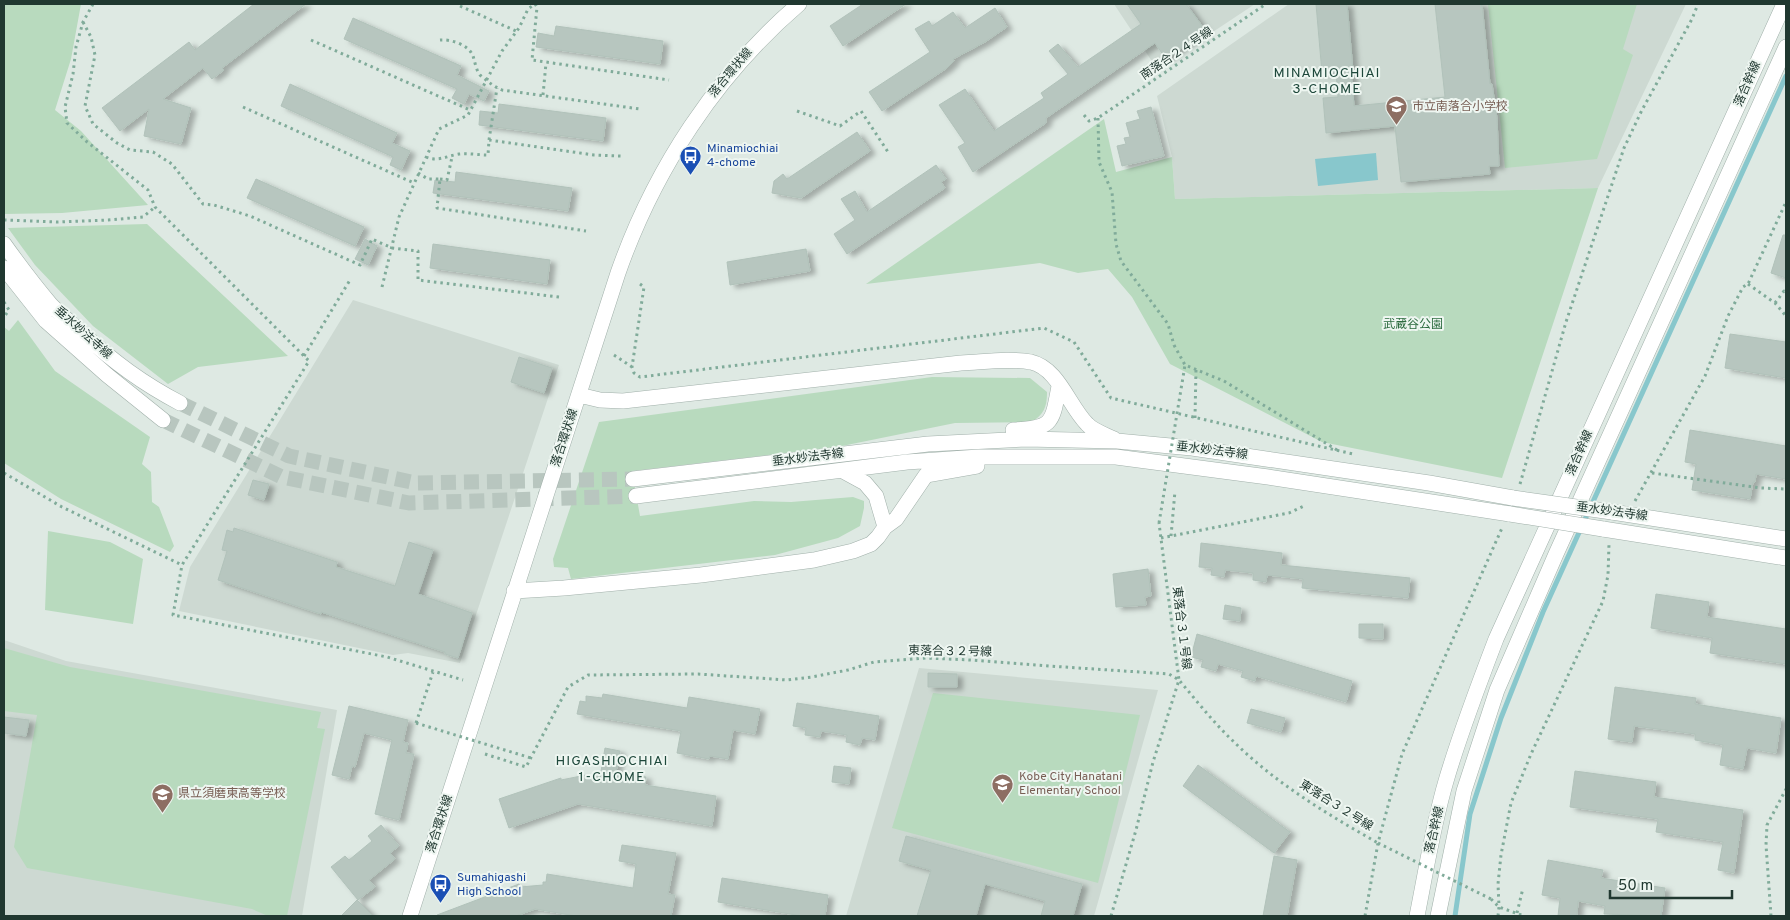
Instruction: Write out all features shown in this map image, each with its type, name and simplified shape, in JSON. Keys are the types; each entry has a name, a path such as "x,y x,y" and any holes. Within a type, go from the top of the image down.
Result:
{"street":[{"name":"落合環状線","path":"410,916 628,244 644,207 661,175 708,101 761,38 799,4"},
{"name":"落合幹線","path":"1417,916 1446,782 1468,710 1496,639 1784,4"},
{"name":"落合幹線","path":"1438,916 1464,790 1497,690 1556,554 1786,47"},
{"name":"垂水妙法寺線","path":"4,244 21,269 70,323 122,368 149,387 180,403"},
{"name":"垂水妙法寺線","path":"4,268 46,322 134,398 163,420"},
{"path":"579,395 600,400 624,402 936,366 1004,360 1031,362 1044,367 1052,375 1088,426 1117,441"},
{"path":"928,444 1000,430 1041,427 1048,423 1054,413 1059,386"},
{"name":"垂水妙法寺線","path":"633,479 928,444 1026,439 1117,441 1200,449 1515,494 1612,512 1786,539"},
{"name":"垂水妙法寺線","path":"636,496 907,462 979,457 1116,457 1268,477 1506,521 1606,536 1786,558"},
{"path":"514,591 691,576 814,560 865,547 874,541 885,527 896,519 926,475 1025,457"},
{"path":"843,471 865,483 876,496 885,527"}],"path":[{"path":"93,4 83,22 76,47 73,74 65,107 67,123 86,141 148,190 155,207 309,361 182,565 174,615 387,657 463,680"},
{"path":"382,287 400,217 439,129 468,115 502,51 516,32 528,9 536,4 532,60 668,80"},
{"name":"南落合２４号線","path":"1098,118 1266,4"},
{"path":"1515,494 1566,322 1624,148 1642,110 1692,19 1698,4"},
{"path":"460,6 516,32"},
{"path":"83,22 91,37 95,55 85,106 93,124 116,143 130,150 152,152 172,164 203,204 214,205 250,216 360,265 372,239 392,248 418,251 418,280 559,297"},
{"path":"440,40 448,39 467,48 472,54 479,74 491,86 640,109"},
{"path":"311,40 470,110"},
{"path":"543,95 546,63"},
{"path":"426,157 430,159 446,158 458,154 488,155 498,88"},
{"path":"243,107 414,183"},
{"path":"797,111 840,126 861,111 888,152"},
{"path":"1084,115 1089,121 1098,118 1099,162 1112,192 1116,244 1121,261 1168,324 1174,346 1185,365 1224,381 1339,452"},
{"path":"489,140 594,155 621,156"},
{"path":"418,173 428,179 447,180 452,156"},
{"path":"440,179 437,208 586,231"},
{"path":"1636,502 1705,376 1728,316 1743,287 1748,284 1786,202"},
{"path":"4,220 58,222 108,220 143,216 155,207"},
{"path":"304,356 350,280"},
{"path":"640,284 644,287 632,367 634,373 640,377 1044,328 1074,342 1111,398 1358,455"},
{"path":"1748,284 1775,302 1786,316"},
{"path":"1775,302 1784,291 1786,292"},
{"path":"4,302 9,310 4,317"},
{"path":"614,355 632,367"},
{"name":"東落合３１号線","path":"1111,916 1153,762 1179,680 1159,523 1185,365"},
{"path":"1195,418 1196,369"},
{"path":"1705,376 1711,375"},
{"path":"4,473 62,507 182,565"},
{"path":"1652,473 1761,488 1786,489"},
{"path":"1171,536 1175,492"},
{"path":"1161,538 1289,513 1304,506"},
{"path":"1365,916 1378,844 1402,754 1449,645 1506,521"},
{"path":"1498,916 1500,855 1512,803 1531,754 1603,601 1608,575 1606,536"},
{"name":"東落合３２号線","path":"531,758 568,687 588,675 698,674 786,680 821,676 874,662 926,658 1169,674 1179,680 1232,741 1273,775 1321,810 1378,844 1491,899 1499,907"},
{"path":"433,672 416,723 531,758 526,767 485,754"},
{"path":"1771,916 1766,845 1767,825 1786,789"},
{"path":"1517,913 1523,888"},
{"path":"1499,907 1524,916"}],"shaded area":[{"path":"1114,4 1255,4 1157,69"},
{"name":"市立南落合小学校","path":"1289,4 1686,4 1598,188 1175,199 1172,157 1157,96"},
{"path":"353,300 559,365 460,663 408,653 393,655 179,611 190,567"},
{"name":"県立須磨東高等学校","path":"4,640 66,661 337,710 302,916 4,916"},
{"name":"Kobe City Hanatani Elementary School","path":"919,668 1158,690 1094,916 846,916"}],"green space":[{"path":"4,4 81,4 71,59 55,110 81,131 148,205 62,213 4,214"},
{"path":"1488,4 1637,4 1623,49 1633,55 1597,159 1505,168"},
{"name":"武蔵谷公園","path":"1104,119 1116,172 1172,157 1175,199 1598,188 1502,478 1322,442 1170,364 1132,297 1108,269 1078,273 1040,263 866,284"},
{"path":"147,224 288,356 198,367 168,384 93,326 35,265 8,228"},
{"path":"18,320 55,371 150,437 142,464 151,472 152,502 159,507 174,546 170,552 61,499 4,463 4,327 9,331"},
{"path":"932,377 1030,378 1047,392 1046,402 1042,413 1032,422 955,423 837,447 632,471 640,516 754,501 791,502 853,497 864,501 864,508 860,526 838,538 775,555 571,579 568,568 554,567 553,559 599,422"},
{"path":"48,531 110,542 143,559 133,624 45,610"},
{"name":"県立須磨東高等学校","path":"4,648 70,667 321,712 317,728 325,729 287,916 268,916 252,909 27,868 14,847 37,715 4,711"},
{"path":"933,693 1140,715 1098,883 892,828"}],"water":[{"path":"1376,153 1378,180 1318,186 1315,159"}],"building":[{"path":"254,4 306,4 222,68 224,70 212,79 203,68 163,99 191,108 181,144 144,136 149,109 120,131 102,108 189,42 195,50"},
{"path":"863,4 906,4 843,46 830,26"},
{"path":"1127,4 1186,4 1206,31 1166,59 1155,43 1046,118 1046,123 973,172 958,147 965,143 939,105 965,89 994,131 1044,98 1041,93 1068,74 1049,51 1058,44 1078,67 1141,24"},
{"path":"1316,4 1347,4 1354,106 1445,97 1435,4 1482,4 1490,84 1492,84 1497,118 1499,166 1489,166 1490,174 1401,182 1395,126 1326,133 1323,98 1338,97 1336,72 1322,73"},
{"path":"995,8 1007,27 985,42 953,59 954,61 947,68 882,111 869,92 930,52 915,29 929,21 932,26 953,12 965,28"},
{"path":"353,18 461,66 457,75 489,91 484,101 469,94 464,104 452,98 457,89 344,39"},
{"path":"556,26 663,41 660,64 536,47 538,33 554,36"},
{"path":"290,84 397,133 392,143 410,151 401,170 390,165 393,157 281,106"},
{"path":"499,104 606,118 603,141 479,125 480,111 498,113"},
{"path":"1151,107 1164,156 1122,166 1117,146 1126,144 1124,138 1130,137 1126,123 1140,119 1137,111"},
{"path":"857,132 870,151 801,198 772,193 774,181 783,174 787,179"},
{"path":"936,165 946,179 941,182 945,188 847,254 834,234 855,220 841,199 855,191 867,212"},
{"path":"456,172 572,188 568,211 433,193 435,180 455,182"},
{"path":"256,179 364,227 355,246 247,198"},
{"path":"1783,235 1786,235 1786,278 1771,273"},
{"path":"365,239 377,246 368,265 355,259"},
{"path":"433,244 550,260 547,284 430,268"},
{"path":"806,249 810,271 730,285 727,262"},
{"path":"1730,334 1786,342 1786,378 1725,368"},
{"path":"519,357 552,368 544,393 511,382"},
{"path":"1690,430 1786,446 1786,479 1756,474 1750,499 1692,490 1696,464 1685,462"},
{"path":"253,480 269,484 264,500 248,495"},
{"path":"234,528 337,562 336,567 395,586 409,542 433,550 418,594 472,613 458,658 445,654 445,652 218,580 227,551 222,550 227,530 233,532"},
{"path":"1201,543 1282,553 1281,565 1410,578 1408,598 1302,588 1303,579 1267,575 1266,582 1253,580 1253,573 1225,570 1224,577 1211,575 1212,568 1199,567"},
{"path":"1148,569 1151,596 1145,597 1146,605 1116,607 1113,574"},
{"path":"1656,594 1709,602 1707,617 1786,629 1786,664 1710,653 1712,638 1651,628"},
{"path":"1225,605 1241,608 1240,621 1223,619"},
{"path":"1359,624 1383,624 1383,639 1359,638"},
{"path":"1197,634 1352,681 1346,702 1256,676 1255,681 1241,677 1243,671 1218,664 1216,671 1201,667 1203,660 1191,657"},
{"path":"928,673 957,674 957,687 928,687"},
{"path":"1615,687 1696,698 1695,704 1781,718 1776,753 1747,748 1743,769 1720,765 1723,745 1695,740 1695,734 1634,726 1632,742 1608,739"},
{"path":"603,694 687,708 689,697 760,709 755,734 733,730 728,759 710,756 709,759 677,753 681,731 577,714 580,701 586,702 586,696 602,698"},
{"path":"797,703 879,716 875,740 862,738 860,745 846,742 847,735 821,731 820,737 805,735 806,728 793,726"},
{"path":"349,706 408,720 403,742 408,743 406,753 414,754 399,820 375,814 392,740 364,733 355,767 352,766 349,779 332,775"},
{"path":"1251,709 1285,718 1281,732 1247,723"},
{"path":"4,717 29,720 26,736 4,733"},
{"path":"605,748 620,751 616,772 646,777 645,785 716,796 712,826 578,804 509,828 499,799 561,778 561,780 586,775 600,777"},
{"path":"1198,765 1290,832 1274,853 1183,786"},
{"path":"834,766 851,768 849,784 832,782"},
{"path":"1575,771 1656,782 1654,797 1743,810 1734,873 1718,870 1723,842 1656,832 1658,819 1570,807"},
{"path":"381,825 399,846 390,853 395,859 369,880 375,887 358,900 331,867 345,856 349,860 372,841 368,836"},
{"path":"906,836 1082,884 1073,916 1041,916 1045,901 985,884 976,916 917,916 931,870 899,861"},
{"path":"622,845 676,853 668,894 675,895 671,916 576,916 535,909 516,916 437,916 519,884 520,887 543,885 543,882 546,882 547,874 633,888 636,864 619,861"},
{"path":"1274,856 1297,860 1287,916 1263,916"},
{"path":"1548,860 1603,870 1601,878 1665,888 1661,916 1604,914 1605,906 1578,901 1577,916 1558,916 1560,898 1542,895"},
{"path":"722,878 828,895 825,916 802,916 718,902"},
{"path":"357,900 373,916 341,916"}],"waterway":[{"path":"1455,916 1470,814 1501,718 1543,612 1786,76"}],"tunnel":[{"path":"180,403 289,456 416,483 633,479"},
{"path":"163,420 282,477 409,503 636,496"}],"place":[{"name":"市立南落合小学校","path":"1396,126"},
{"name":"Minamiochiai 4-chome","path":"691,175"},
{"name":"Kobe City Hanatani Elementary School","path":"1003,803"},
{"name":"県立須磨東高等学校","path":"162,813"},
{"name":"Sumahigashi High School","path":"441,904"}],"district":[{"name":"MINAMIOCHIAI 3-CHOME","path":"1327,82"},
{"name":"HIGASHIOCHIAI 1-CHOME","path":"612,770"}]}
